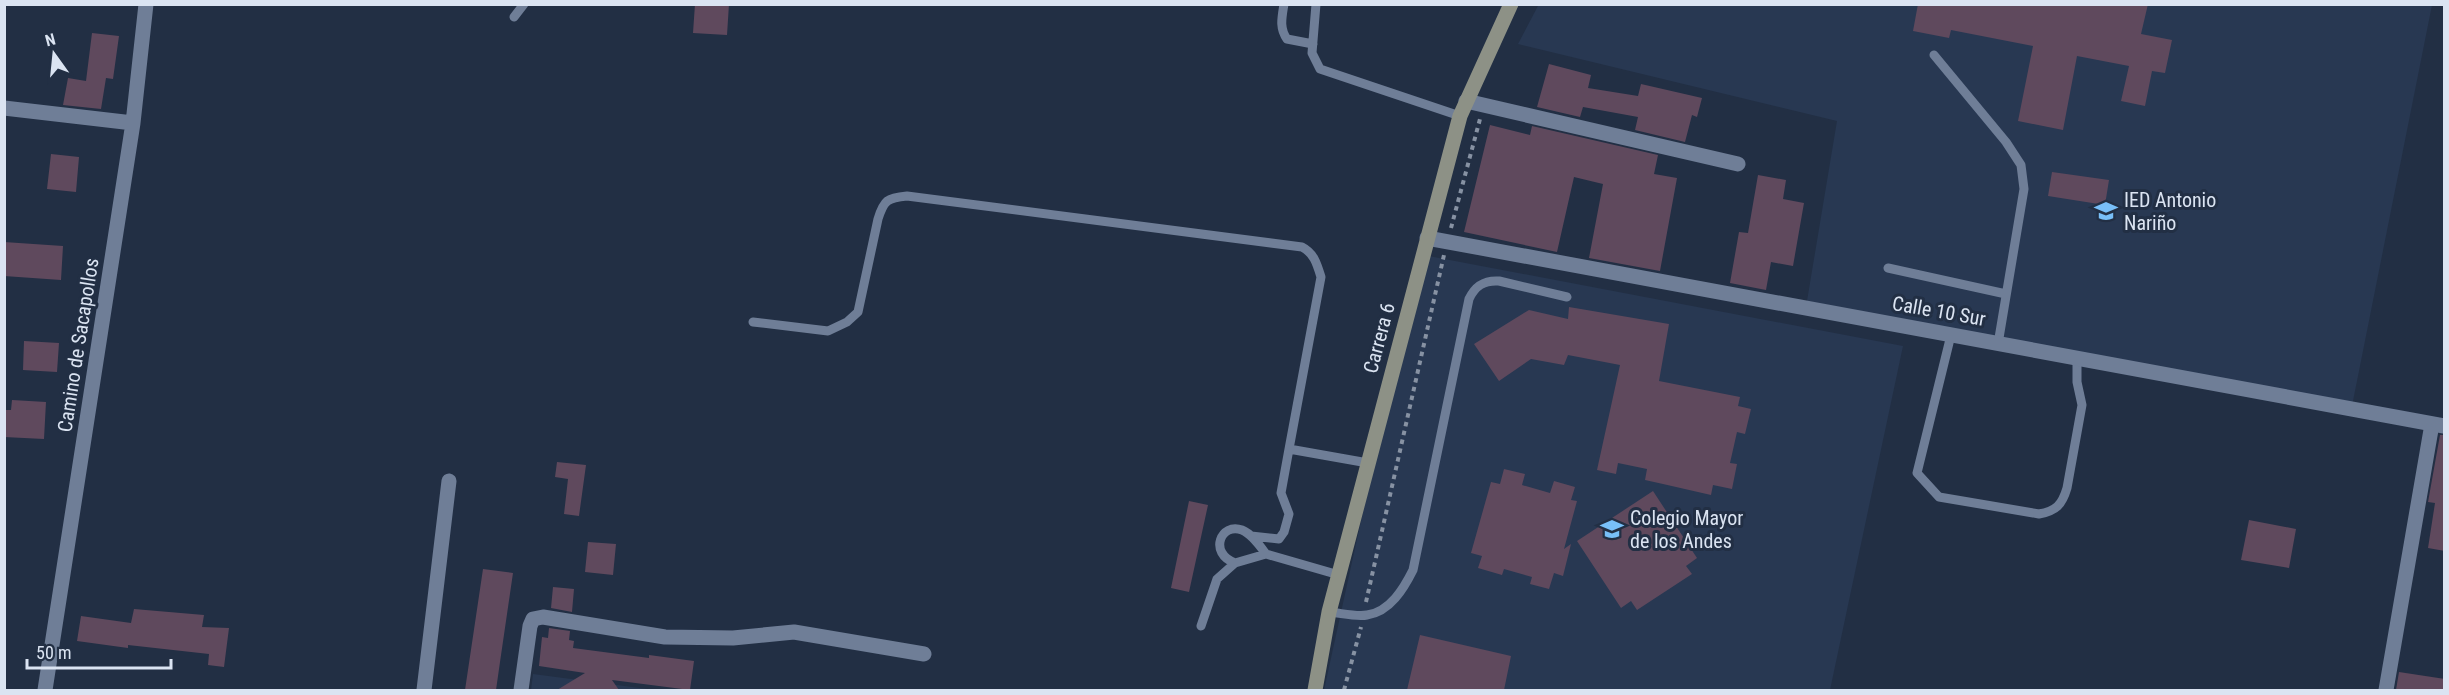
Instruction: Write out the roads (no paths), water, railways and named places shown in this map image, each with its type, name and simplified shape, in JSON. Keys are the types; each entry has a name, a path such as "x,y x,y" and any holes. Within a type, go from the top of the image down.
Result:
{"main road":[{"name":"Carrera 6","path":"1315,690 1329,612 1426,238 1463,109 1511,4"}],"street":[{"name":"Camino de Sacapollos","path":"45,690 134,123 146,4"},
{"path":"1463,109 1484,105 1738,164"},
{"path":"4,108 134,123"},
{"name":"Calle 10 Sur","path":"1426,238 2438,425"},
{"path":"2386,690 2438,425"},
{"path":"424,690 449,481"},
{"path":"521,690 530,626 533,619 543,617 665,637 733,638 794,632 924,654"}],"lane":[{"path":"514,17 524,4"},
{"path":"1284,4 1281,25 1287,39 1313,44"},
{"path":"1316,4 1312,53 1320,69 1463,109"},
{"path":"1934,55 2006,142 2021,165 2024,189 1998,344"},
{"path":"753,322 828,331 847,322 858,312 878,219 883,204 892,197 907,196 1302,246 1309,250 1316,261 1321,277 1281,493 1289,514 1284,532 1279,539 1251,536"},
{"path":"1888,268 2006,294"},
{"path":"1329,612 1364,615 1385,607 1398,595 1413,570 1469,299 1474,289 1491,280 1567,297"},
{"path":"1951,335 1917,473 1939,497 2039,514 2053,511 2063,500 2067,488 2082,405 2077,382 2078,359"},
{"path":"1289,449 1368,463"},
{"path":"1235,563 1220,554 1219,544 1222,536 1228,531 1238,529 1251,536 1266,554"},
{"path":"1201,626 1217,579 1235,563 1266,554 1339,575"}],"place":[{"name":"IED Antonio Nariño","path":"2106,211"},
{"name":"Colegio Mayor de los Andes","path":"1612,529"}]}
